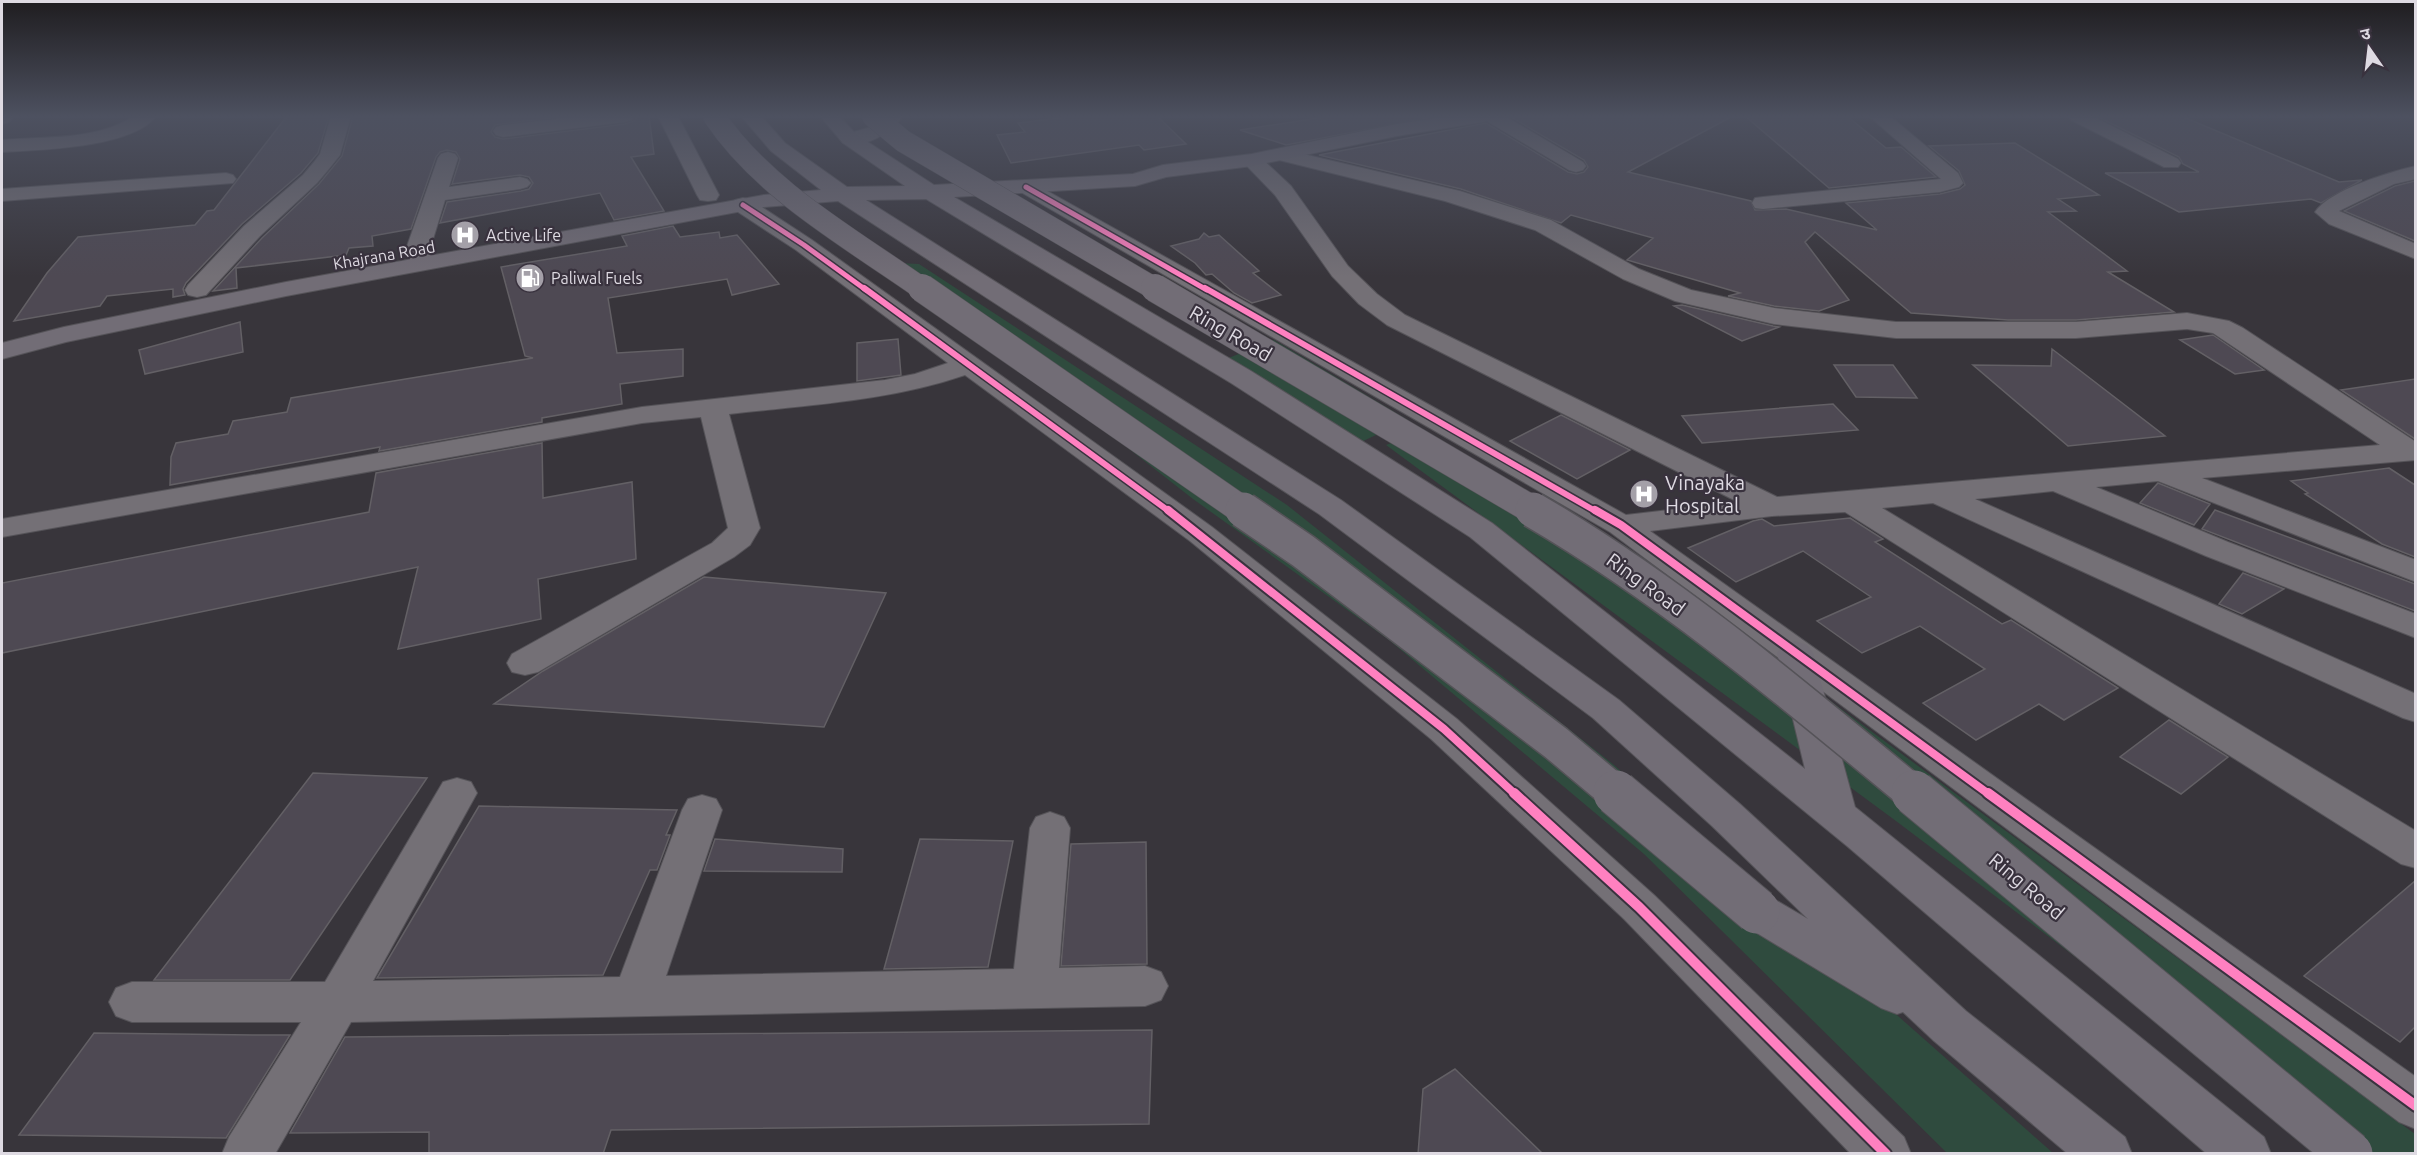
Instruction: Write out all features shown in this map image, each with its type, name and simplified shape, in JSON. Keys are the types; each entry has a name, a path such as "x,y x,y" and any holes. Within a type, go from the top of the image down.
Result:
{"main road":[{"path":"760,170 772,183 1070,392 1303,551 1556,743 1757,911 1950,1026"},
{"path":"809,170 832,187 1330,507 1606,709 1726,815 1950,1026 2107,1154"},
{"name":"Ring Road","path":"902,170 917,184 1241,377 1481,530 1838,817 2247,1154"},
{"name":"Ring Road","path":"952,170 1591,544 1778,681 2350,1154"},
{"name":"Khajrana Road","path":"2,351 285,281 420,256 708,195 917,184 1084,170"},
{"name":"Khajrana Road","path":"1156,170 1163,171"},
{"path":"1163,171 1172,170"},
{"name":"Khajrana Road","path":"420,256 743,205 832,187 917,184 1026,187 1135,180 1163,171"},
{"name":"Khajrana Road","path":"2,333 107,308 198,290 285,281"},
{"path":"1794,653 1838,817"}],"street":[{"path":"198,290 252,231 318,170"},
{"path":"420,256 444,170"},
{"path":"695,170 708,195"},
{"path":"1262,170 1283,191 1340,271 1368,299 1396,320 1772,507"},
{"path":"1344,170 1452,196 1543,225 1631,274 1684,296 1774,316 1896,330 2076,330 2187,321 2220,326 2234,333 2406,457"},
{"path":"1762,203 1952,183 1951,177 1943,170"},
{"path":"2415,172 2387,180 2330,207 2326,212 2337,219 2415,252"},
{"path":"2,195 226,179"},
{"path":"2387,180 2415,190"},
{"path":"436,195 520,183"},
{"path":"1026,187 1621,525 2415,1106"},
{"path":"743,205 804,244 1201,534 1444,729 1639,908 1886,1154"},
{"path":"2,528 642,415 885,388 921,381 967,365"},
{"path":"525,663 723,550 739,538 744,528 713,407"},
{"path":"1621,525 1772,507 1851,502 2160,472 2406,457"},
{"path":"2160,472 2415,572"},
{"path":"2056,482 2217,549 2415,627"},
{"path":"1937,493 2415,709"},
{"path":"1851,502 2415,852"},
{"path":"247,1154 338,1002 457,793"},
{"path":"636,996 702,810"},
{"path":"1035,988 1050,828"},
{"path":"132,1002 338,1002 1145,986"}],"green space":[{"path":"878,262 919,264 1287,505 1614,765 2053,1153 1947,1153 1644,854 1389,640 1193,499 1046,384"},
{"path":"1274,340 1408,420 1359,443 1226,359"},
{"path":"1422,431 1802,680 2415,1134 2415,1153 2334,1153 1896,821 1386,445"}],"building":[{"path":"245,170 304,170 242,224 186,283 183,289 185,295 173,297 173,289 107,296 100,306 14,321 47,273 78,237 195,225 207,211 214,210"},
{"path":"331,170 432,170 411,229 372,236 373,246 349,248 346,255 236,268 237,288 213,291 262,238 319,184"},
{"path":"457,170 639,170 664,211 614,220 600,193 440,223 447,202 521,191 529,189 533,183 529,177 520,175 452,184"},
{"path":"1381,170 1564,170 1577,174 1586,170 1632,170 1628,172 1751,201 1755,210 1786,209 1877,230 1846,203 1940,194 1960,189 1965,185 1958,170 2058,170 2099,195 2058,199 2076,211 2048,212 2127,271 2108,272 2174,312 2076,320 2008,320 1911,313 1815,232 1805,242 1849,300 1819,311 1774,306 1728,296 1740,293 1627,260 1653,238 1571,215 1561,223 1461,189"},
{"path":"1808,170 1928,170 1936,177 1829,188"},
{"path":"2195,170 2310,170 2339,182 2362,180 2321,203 2311,199 2179,212 2105,173 2199,172"},
{"path":"2415,181 2415,241 2344,211 2395,186"},
{"path":"673,226 680,237 719,232 720,238 737,235 779,284 732,295 727,279 608,298 617,353 683,349 683,376 620,384 622,404 542,418 542,422 379,451 380,447 170,485 171,457 176,443 228,434 233,421 287,412 291,398 533,358 525,356 501,267 627,246 622,236"},
{"path":"1204,233 1209,237 1219,235 1259,271 1253,273 1281,295 1252,303 1234,293 1212,274 1206,275 1195,263 1171,246 1199,239"},
{"path":"1682,305 1779,327 1742,341 1674,306"},
{"path":"240,322 243,352 145,374 139,350"},
{"path":"2213,335 2264,370 2235,374 2180,340"},
{"path":"898,339 901,375 857,381 857,343"},
{"path":"2052,349 2165,436 2068,446 1973,365 2051,366"},
{"path":"1834,365 1893,365 1917,398 1856,397"},
{"path":"2415,379 2415,439 2341,390"},
{"path":"1833,404 1858,430 1702,443 1682,416"},
{"path":"1561,415 1630,450 1577,479 1510,441"},
{"path":"542,443 543,498 632,482 636,559 538,579 541,619 398,649 418,567 2,653 2,583 369,512 376,473"},
{"path":"2389,468 2415,485 2415,557 2382,544 2305,494 2308,493 2291,481"},
{"path":"2158,483 2210,504 2194,525 2140,503"},
{"path":"2215,510 2415,584 2415,611 2202,529"},
{"path":"1850,518 1883,539 1875,542 2002,624 2011,620 2118,688 2064,720 2039,704 1976,740 1923,703 1985,669 1920,626 1862,653 1817,621 1871,597 1803,551 1736,582 1688,548 1762,519 1774,526"},
{"path":"2243,573 2284,589 2242,614 2219,604"},
{"path":"704,577 886,593 824,727 494,704 543,671"},
{"path":"2169,720 2228,757 2181,794 2120,757"},
{"path":"313,773 427,778 290,980 154,980"},
{"path":"479,806 677,810 666,835 670,835 657,870 650,870 603,975 377,978"},
{"path":"715,839 843,849 842,872 704,871"},
{"path":"920,839 1013,841 988,967 884,969"},
{"path":"1146,842 1147,964 1061,966 1071,844"},
{"path":"2415,881 2415,1027 2400,1042 2304,976"},
{"path":"1152,1030 1149,1124 611,1130 603,1154 429,1154 429,1132 290,1133 345,1037"},
{"path":"94,1033 290,1035 226,1138 19,1135"},
{"path":"1455,1069 1543,1154 1418,1154 1423,1089"}],"cycle path":[{"path":"1026,187 1621,525 2416,1106"},
{"path":"743,205 804,245 1201,534 1444,729 1639,907 1886,1154"}],"place":[{"name":"Active Life","path":"465,235"},
{"name":"Paliwal Fuels","path":"530,278"},
{"name":"Vinayaka Hospital","path":"1644,494"}]}
